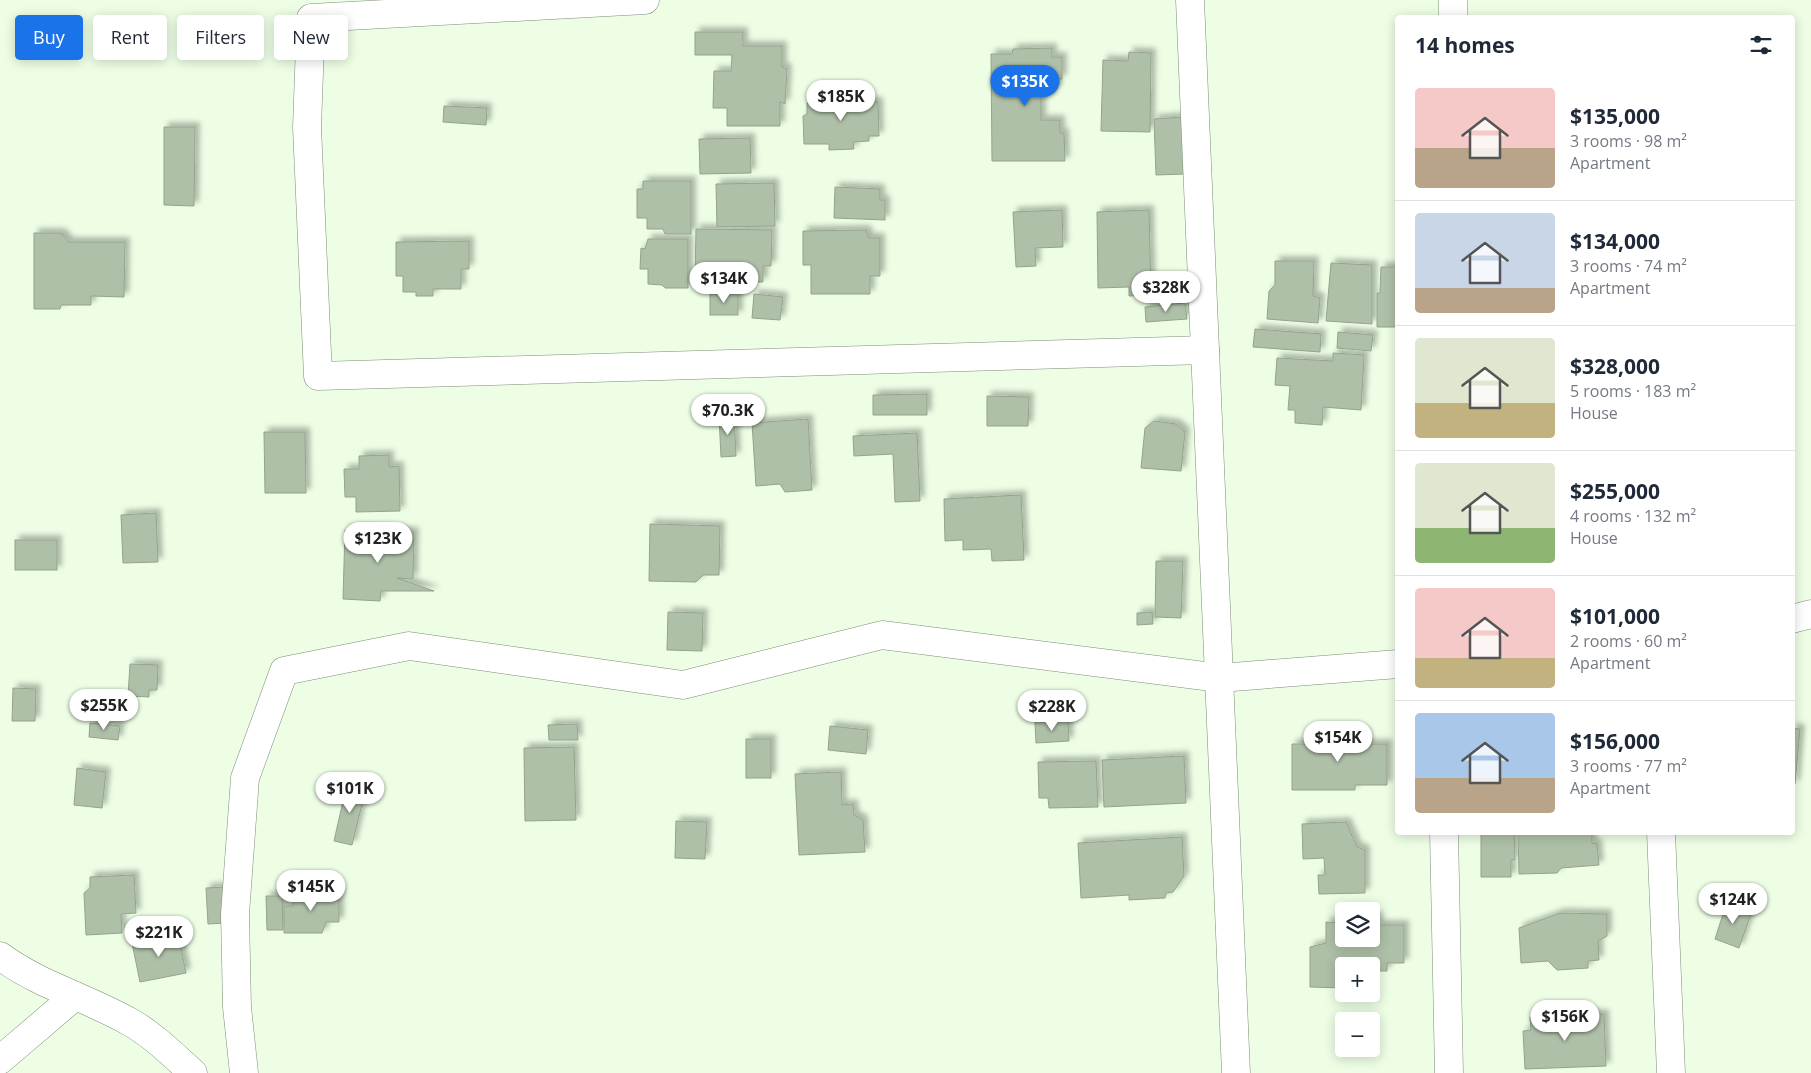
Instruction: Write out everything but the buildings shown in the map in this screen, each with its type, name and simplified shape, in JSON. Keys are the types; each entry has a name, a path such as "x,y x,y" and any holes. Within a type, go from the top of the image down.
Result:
{"street":[{"path":"645,0 311,18 307,127 318,376 1205,350"},
{"path":"1190,0 1236,1073"},
{"path":"1453,0 1453,15"},
{"path":"1795,618 1811,614"},
{"path":"244,1073 238,1007 235,914 245,778 284,671 409,646 683,684 882,635 1220,678 1395,664"},
{"path":"1444,835 1449,1073"},
{"path":"1661,835 1671,1073"},
{"path":"0,956 18,969 131,1022 193,1073"},
{"path":"0,1060 75,996"}]}
